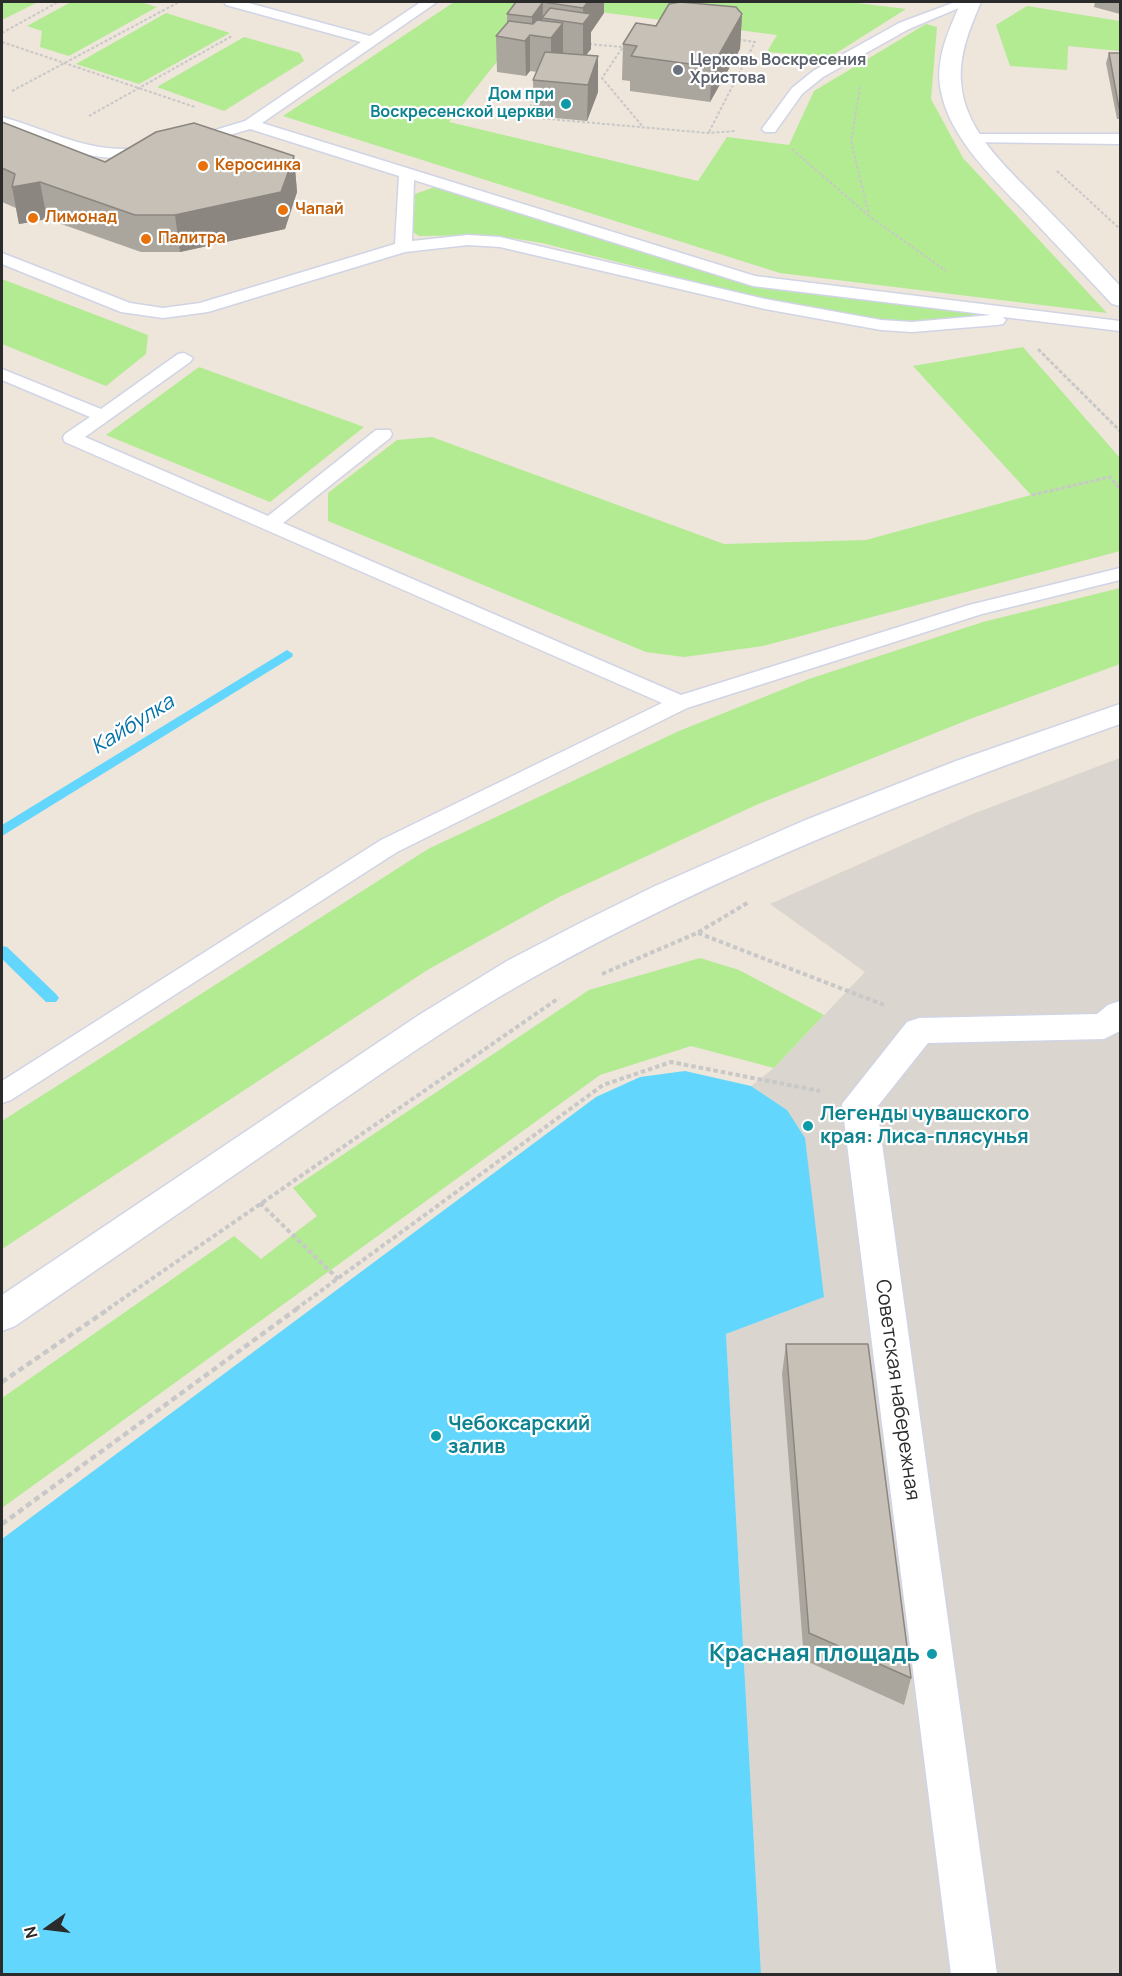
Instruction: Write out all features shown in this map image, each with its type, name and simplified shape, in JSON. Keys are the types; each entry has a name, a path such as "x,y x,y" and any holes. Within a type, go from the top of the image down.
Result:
{"street":[{"path":"971,2 956,34 948,68 953,104 972,139 1120,299"},
{"path":"2,1315 378,1059 519,970 657,899 795,838 981,762 1120,714"},
{"path":"919,1031 1104,1026 1120,1014"},
{"name":"Советская набережная","path":"919,1031 859,1104 974,1974"}],"lane":[{"path":"231,2 372,41"},
{"path":"2,122 78,149 110,155 171,146 250,123 430,2"},
{"path":"770,129 797,91 818,74 904,26 966,2"},
{"path":"250,123 753,281 1120,326"},
{"path":"972,139 1120,139"},
{"path":"403,247 407,172"},
{"path":"2,258 127,308 163,313 202,308 403,247 468,240 500,242 765,304 881,325 912,327 963,325 1022,315"},
{"path":"184,358 72,438 680,703"},
{"path":"2,374 103,416"},
{"path":"270,524 382,434"},
{"path":"2,1092 389,846 680,703 976,609 1120,574"}],"path":[{"path":"2,33 58,2"},
{"path":"12,92 179,2"},
{"path":"86,118 274,13"},
{"path":"629,37 602,78 643,127"},
{"path":"538,87 526,117 708,133 755,42 732,39"},
{"path":"2,42 196,107"},
{"path":"587,46 590,42 622,47"},
{"path":"770,129 869,216 851,141 860,85"},
{"path":"1026,138 1061,175 1120,230"},
{"path":"1032,495 1110,477 1120,489"},
{"path":"599,976 697,933 751,902"},
{"path":"697,933 885,1005 919,1031"},
{"path":"2,1382 568,992"},
{"path":"878,1015 885,1005"},
{"path":"2,1524 603,1085 670,1062 824,1091"},
{"path":"260,1203 338,1279"}],"green space":[{"path":"2,2 38,2 4,19 2,18"},
{"path":"71,2 140,2 157,7 69,56 40,47 42,31 27,26"},
{"path":"454,2 849,2 906,9 830,57 767,52 777,35 531,3 507,49 449,122 698,181 727,137 789,145 814,91 926,24 937,27 931,99 963,158 1107,313 780,273 283,116"},
{"path":"1027,6 1120,21 1120,51 1068,46 1067,70 1010,66 996,25"},
{"path":"166,13 230,33 139,84 76,64"},
{"path":"244,37 300,53 304,61 224,111 157,87"},
{"path":"435,187 457,191 746,282 791,292 972,312 978,316 904,323 816,310 542,243 492,235 419,236 413,232 415,194"},
{"path":"2,279 148,335 146,354 106,386 2,344"},
{"path":"1023,347 1120,458 1120,551 763,646 684,657 646,652 328,521 328,493 397,440 432,437 724,544 866,540 1031,495 913,366"},
{"path":"199,367 364,427 270,502 106,435"},
{"path":"1120,588 1120,664 970,719 756,805 559,897 429,969 2,1249 2,1121 428,849 679,731 809,679 983,622"},
{"path":"700,958 739,970 824,1015 774,1068 691,1046 600,1075 2,1508 2,1398 234,1236 261,1259 317,1216 293,1188 589,990"}],"shaded area":[{"name":"Красная площадь","path":"1120,758 1120,1974 761,1974 726,1334 824,1297 787,1110 751,1086 774,1068 865,972 770,904 970,815"}],"water":[{"name":"Чебоксарский залив","path":"685,1071 751,1086 787,1110 805,1138 824,1297 726,1334 761,1974 2,1974 2,1539 596,1097 640,1077"}],"building":[{"path":"516,2 543,2 532,17 507,14"},
{"path":"543,2 588,2 583,8"},
{"path":"680,2 736,7 742,14 712,67 631,56 637,46 623,44 636,23 656,26 669,4"},
{"path":"550,8 591,14 583,24 542,18"},
{"path":"537,20 563,23 551,38 530,35 525,41 496,36 509,21 533,24"},
{"path":"545,52 598,56 588,85 533,80"},
{"path":"1109,53 1120,53 1120,108 1119,108"},
{"path":"2,122 105,162 156,132 194,123 294,156 281,192 175,215 135,215 40,182 12,187 15,174 2,168"},
{"path":"786,1344 868,1344 911,1678 809,1633"}],"waterway":[{"name":"Кайбулка","path":"2,831 287,654"},
{"path":"2,951 51,998"}],"place":[{"name":"Церковь Воскресения Христова","path":"678,70"},
{"name":"Дом при Воскресенской церкви","path":"566,104"},
{"name":"Керосинка","path":"203,166"},
{"name":"Чапай","path":"283,210"},
{"name":"Лимонад","path":"33,218"},
{"name":"Палитра","path":"146,239"},
{"name":"Легенды чувашского края: Лиса-плясунья","path":"808,1126"},
{"name":"Чебоксарский залив","path":"436,1436"},
{"name":"Красная площадь","path":"932,1654"}]}
